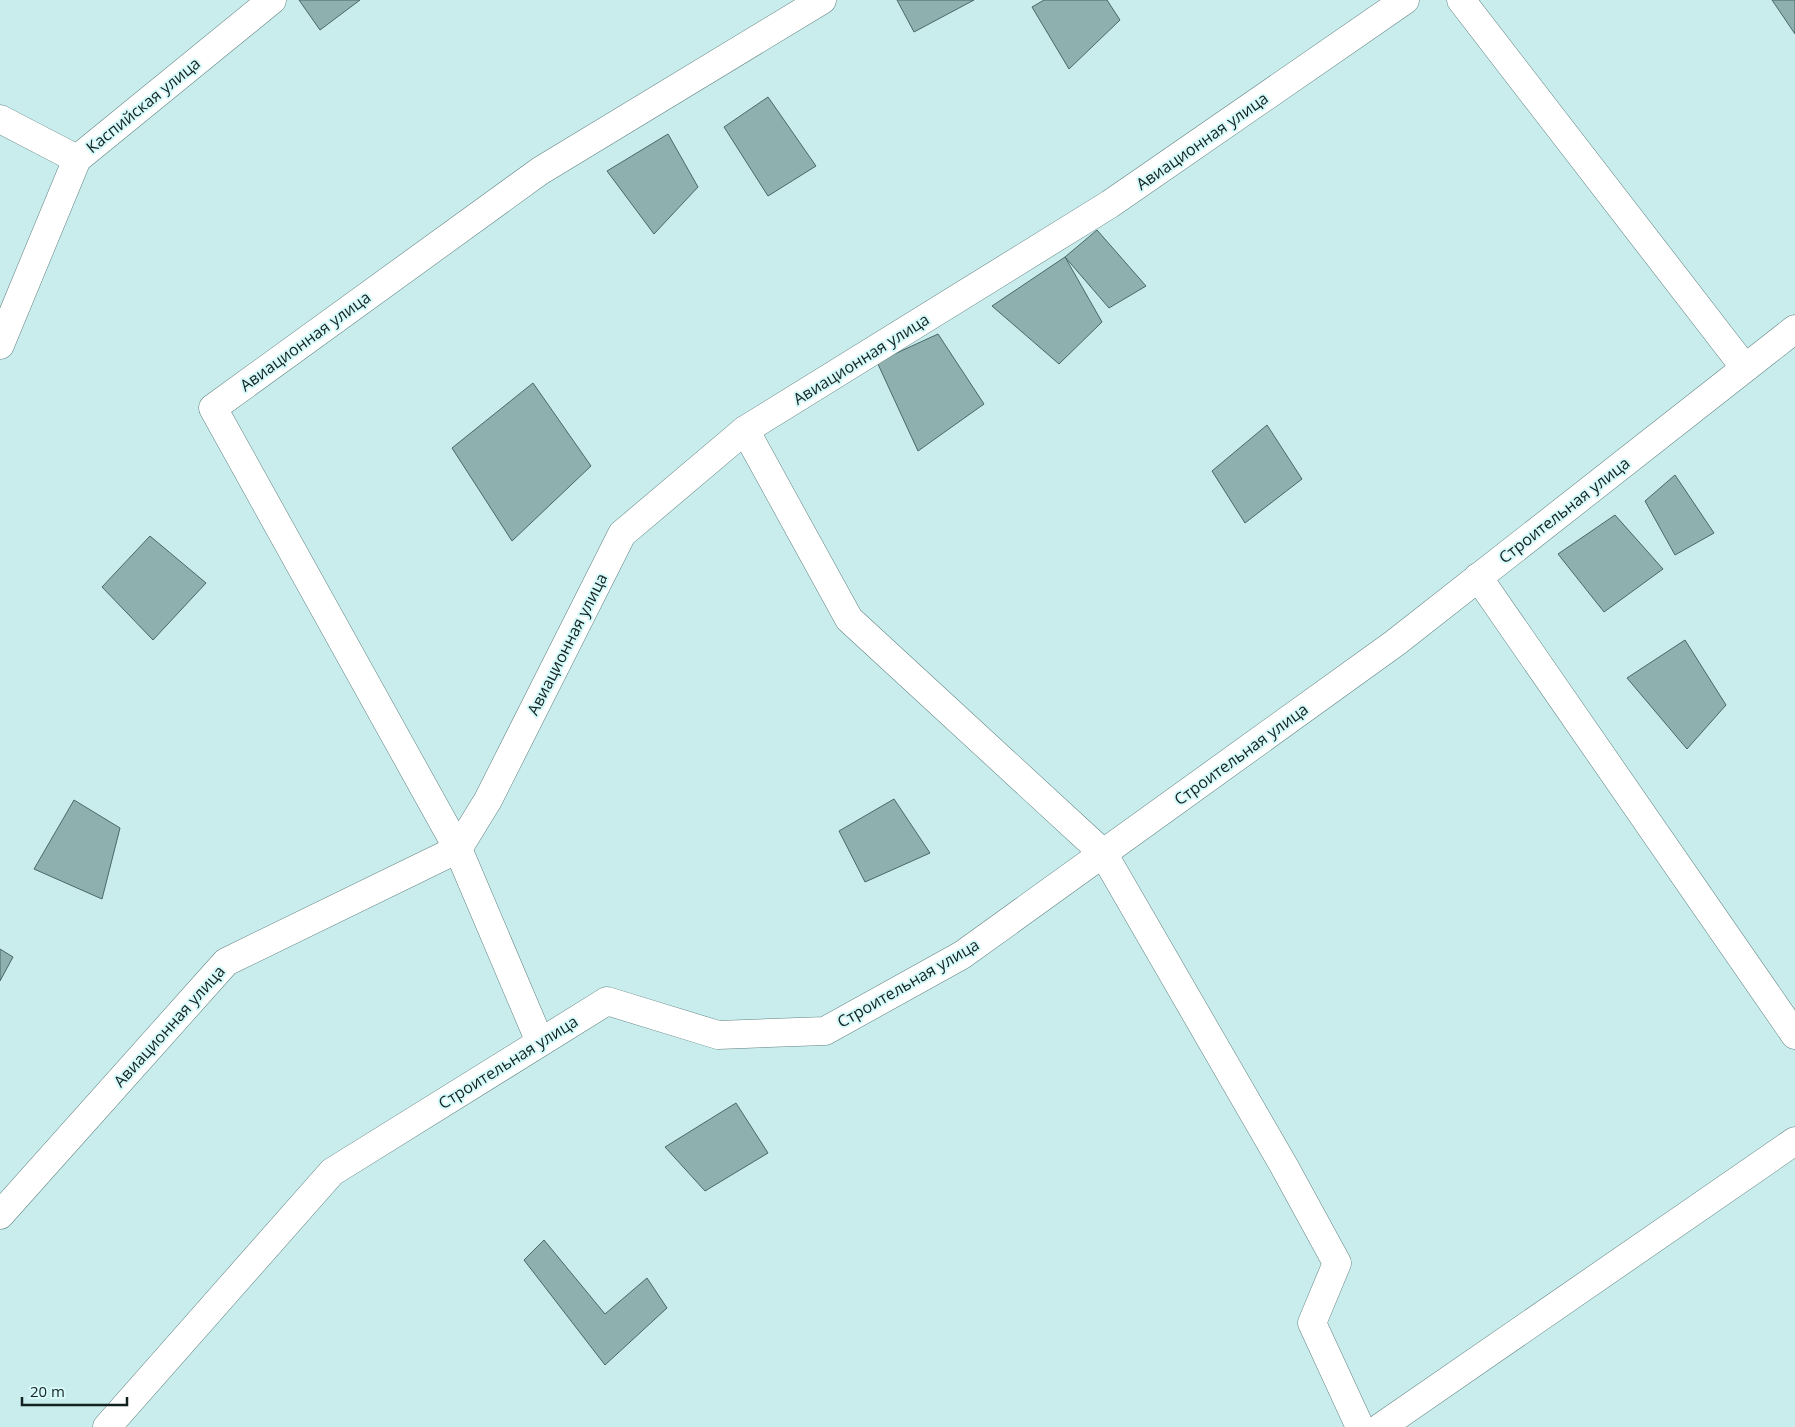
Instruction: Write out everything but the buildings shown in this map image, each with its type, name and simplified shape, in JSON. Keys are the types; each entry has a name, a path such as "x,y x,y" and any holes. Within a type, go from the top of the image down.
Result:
{"street":[{"name":"Каспийская улица","path":"0,345 77,159 272,0"},
{"name":"Авиационная улица","path":"458,849 213,408 540,171 822,0"},
{"name":"Авиационная улица","path":"0,1216 226,962 458,849 488,800 622,534 745,430 1110,204 1405,0"},
{"path":"1466,2 1745,368"},
{"path":"0,119 77,159"},
{"name":"Строительная улица","path":"107,1427 332,1172 607,1001 718,1035 825,1031 962,955 1394,643 1795,329"},
{"path":"745,430 850,619 1103,853 1284,1166 1337,1262 1312,1323 1360,1427"},
{"path":"1478,577 1795,1035"},
{"path":"458,849 540,1042"},
{"path":"1381,1427 1795,1141"}]}
